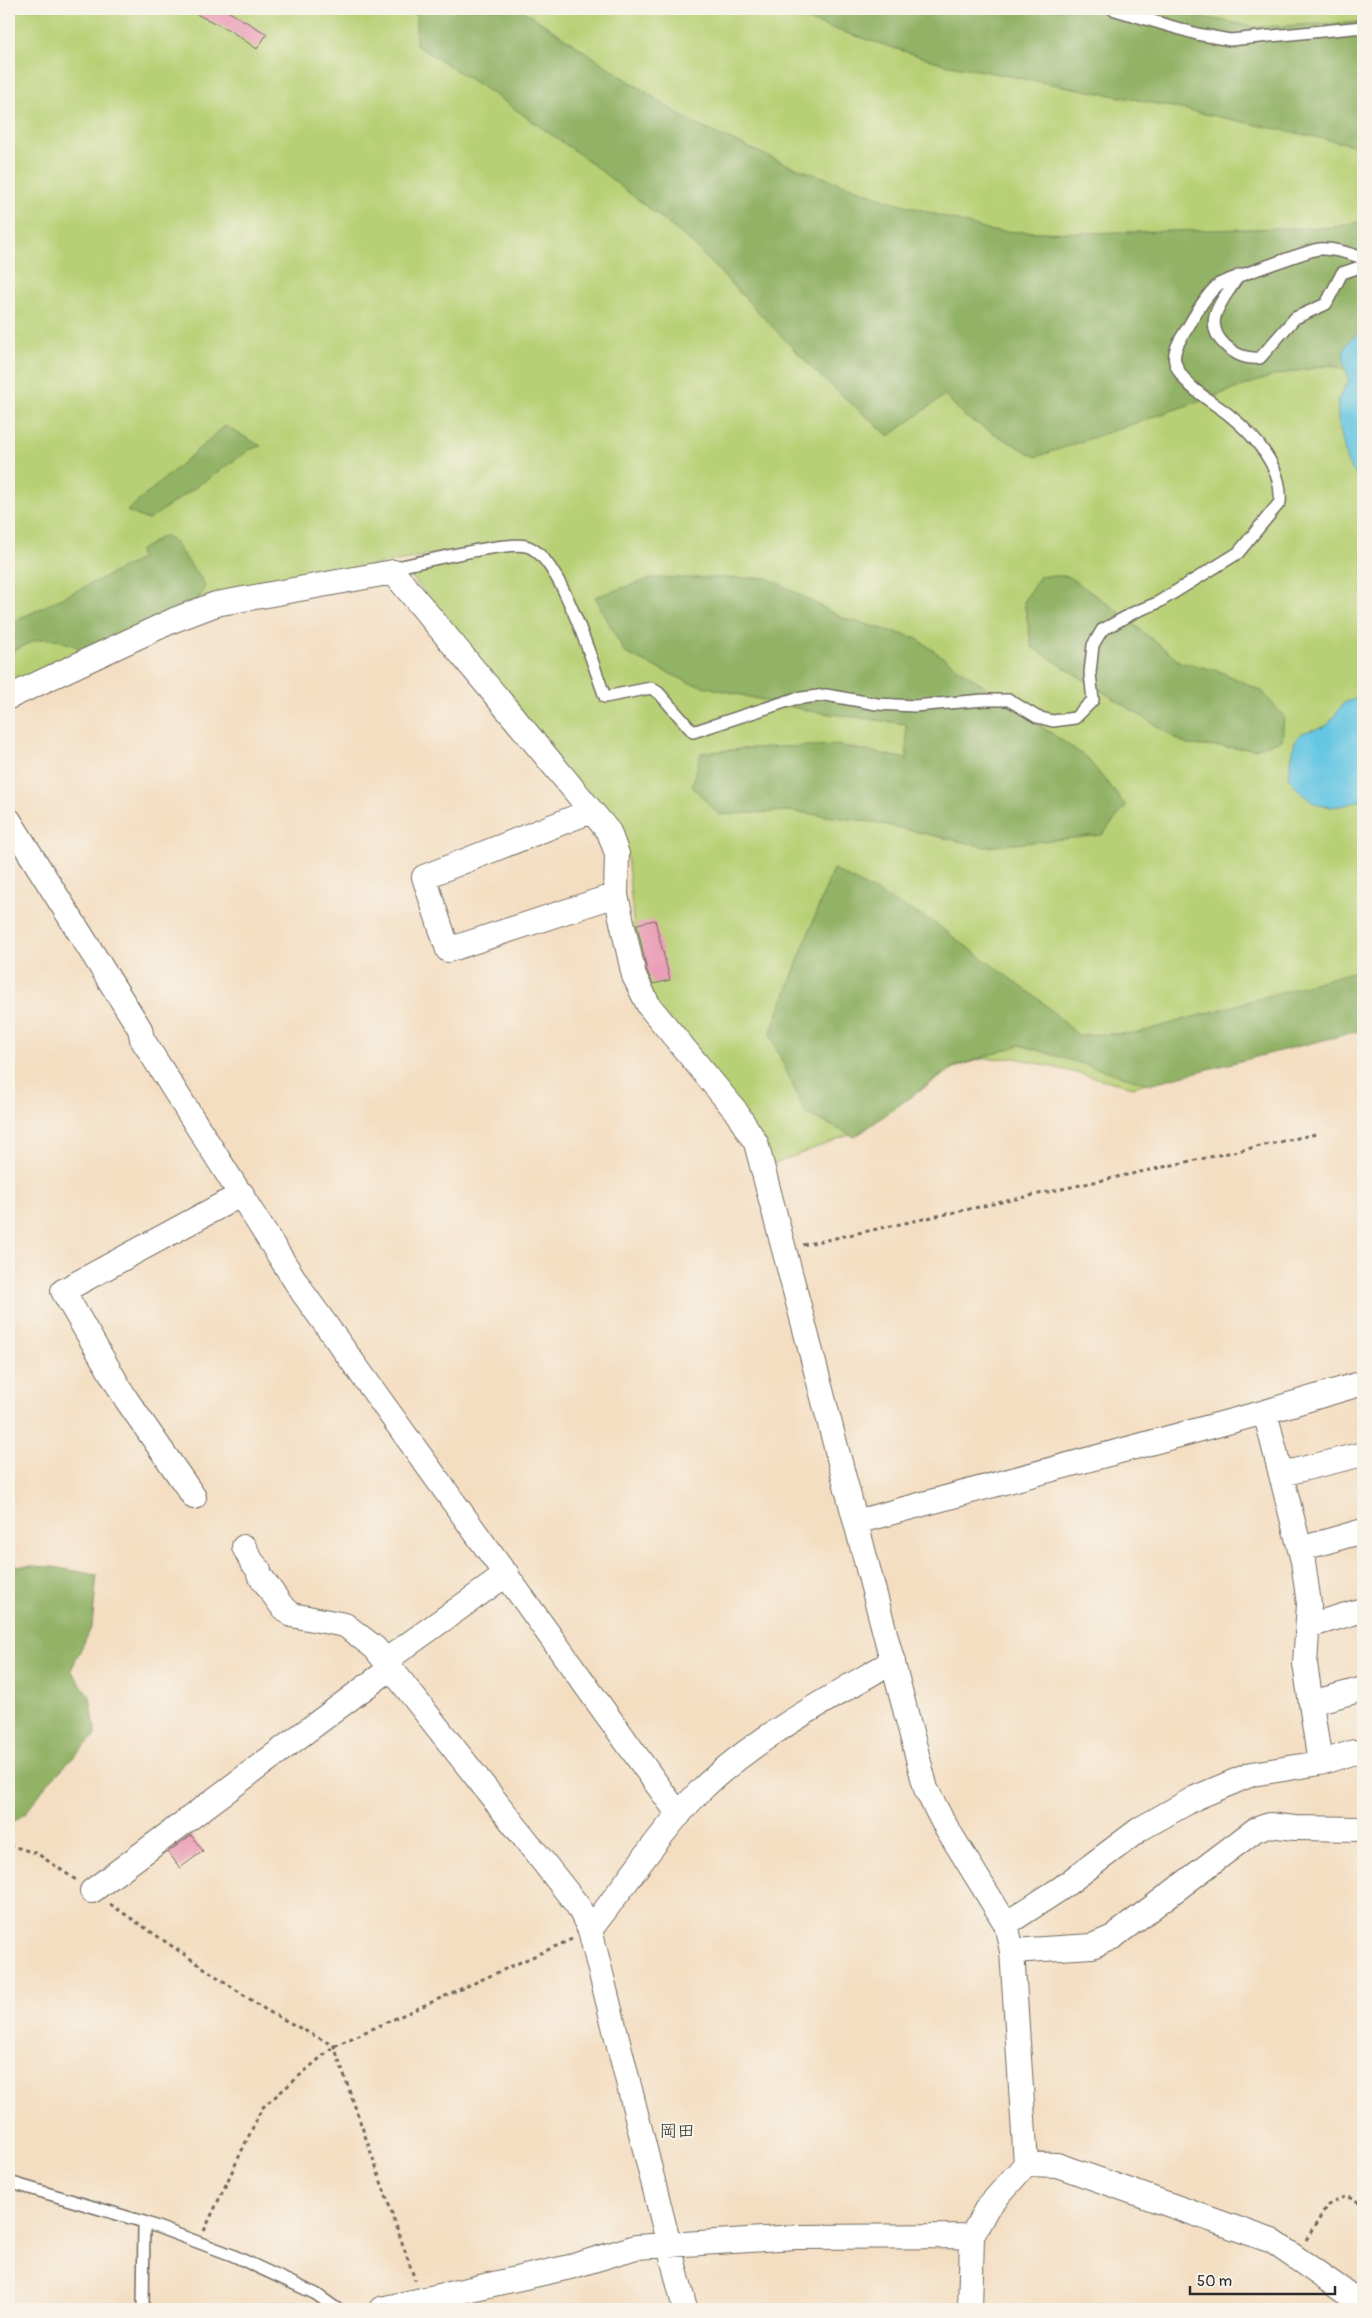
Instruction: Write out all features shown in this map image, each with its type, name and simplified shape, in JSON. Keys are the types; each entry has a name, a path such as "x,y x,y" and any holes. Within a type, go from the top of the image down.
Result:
{"street":[{"path":"9,697 174,620 216,604 393,572 610,832 616,854 616,895 634,976 649,1006 735,1110 756,1143 926,1789 942,1822 1006,1924 1012,1951 1026,2164 988,2208 972,2236 970,2309"},
{"path":"591,811 424,877 448,950 616,895"},
{"path":"11,827 140,1029 142,1039 303,1293 679,1815"},
{"path":"194,1498 126,1399 63,1291 242,1194"},
{"path":"856,1522 1265,1412 1363,1383"},
{"path":"1265,1412 1300,1549 1309,1604 1305,1664 1320,1763"},
{"path":"1282,1474 1363,1454"},
{"path":"1300,1549 1363,1532"},
{"path":"244,1548 252,1562 260,1570 259,1574 281,1605 292,1615 345,1625 375,1648 491,1799 578,1906 590,1930 685,2309"},
{"path":"92,1891 507,1574"},
{"path":"1308,1626 1363,1610"},
{"path":"590,1930 679,1815 702,1790 744,1754 893,1661"},
{"path":"1311,1703 1363,1689"},
{"path":"1006,1924 1060,1889 1140,1828 1195,1798 1252,1774 1320,1763 1354,1752 1363,1754"},
{"path":"1012,1951 1092,1946 1113,1937 1226,1850 1255,1830 1268,1825 1363,1829"},
{"path":"1026,2164 1057,2164 1272,2241 1352,2297 1363,2307"},
{"path":"381,2309 570,2267 636,2248 796,2238 972,2236"}],"lane":[{"path":"1112,9 1197,34 1230,40 1363,27"},
{"path":"393,572 402,566 508,546 526,546 544,557 560,580 605,697 651,688 659,692 693,732 794,699 826,695 877,704 914,706 984,700 1009,700 1037,717 1053,721 1075,718 1093,700 1090,673 1093,645 1102,630 1135,612 1157,603 1238,553 1274,512 1280,502 1281,491 1278,475 1262,449 1230,416 1186,383 1175,361 1176,348 1210,294 1220,283 1316,249 1335,250 1363,258"},
{"path":"1239,275 1217,310 1212,324 1216,336 1234,354 1248,359 1260,358 1295,318 1326,304 1342,273 1356,268 1363,269"},
{"path":"9,2182 144,2222 232,2255 316,2294 337,2309"},
{"path":"143,2309 144,2222"}],"path":[{"path":"785,1249 1316,1134"},
{"path":"9,1844 38,1854 266,2010 334,2046 422,2300"},
{"path":"198,2242 262,2108 334,2046 590,1930"},
{"path":"1295,2257 1328,2204 1346,2196 1363,2204"}],"green space":[{"path":"9,9 1363,9 1363,1024 1133,1087 1016,1058 981,1059 954,1068 859,1131 771,1165 671,1036 637,963 627,855 409,573 439,553 200,598 9,688"},
{"path":"416,9 521,9 692,123 786,164 885,199 991,231 1082,233 1334,227 1363,221 1363,376 1331,365 1276,375 1036,457 965,417 945,395 889,436 819,375 689,240 582,156 495,95 416,45"},
{"path":"771,9 1157,9 1257,27 1363,22 1363,147 1138,100 944,64"},
{"path":"225,426 261,446 251,449 148,520 127,511"},
{"path":"163,536 173,541 202,580 205,586 199,598 86,651 55,639 47,639 31,642 9,654 9,624 141,559 139,551"},
{"path":"1040,576 1068,576 1116,610 1180,662 1219,671 1262,691 1284,717 1282,740 1255,749 1187,745 1032,647 1024,602"},
{"path":"653,578 768,578 843,618 916,638 1086,757 1126,806 1102,835 985,847 873,822 788,811 719,815 692,786 701,753 751,748 838,745 907,759 906,724 809,711 690,683 625,653 595,597"},
{"path":"833,869 933,922 1041,1001 1078,1035 1137,1033 1363,969 1363,1030 1149,1084 1020,1045 949,1069 855,1137 805,1113 770,1034"},
{"path":"9,1565 53,1567 97,1575 92,1626 71,1670 90,1697 96,1735 47,1784 26,1813 9,1824"}],"water":[{"path":"1363,328 1363,486 1347,462 1338,418 1338,400 1349,380 1344,362 1344,351 1350,341"},
{"path":"1363,696 1363,799 1330,807 1313,802 1288,777 1295,741 1302,733 1327,726 1344,703"}],"building":[{"path":"186,9 224,9 267,34 257,49 231,31"},
{"path":"655,920 670,980 653,984 647,971 637,924"},
{"path":"191,1835 203,1851 180,1868 168,1852"}],"district":[{"name":"岡田","path":"677,2131"}]}
